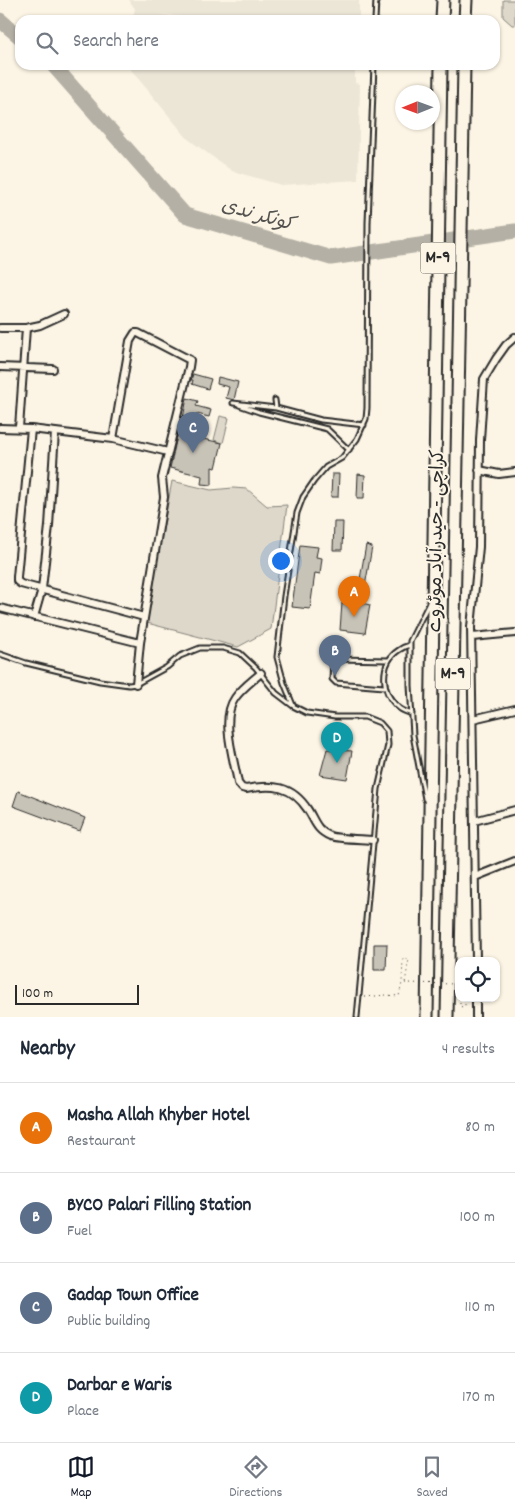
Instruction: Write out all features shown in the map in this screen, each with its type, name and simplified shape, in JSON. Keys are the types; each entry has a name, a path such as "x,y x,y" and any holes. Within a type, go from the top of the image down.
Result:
{"highway":[{"path":"442,15 443,0"},
{"path":"465,15 466,0"},
{"name":"کراچی - حیدرآباد موٹروے","path":"427,1017 441,70"},
{"name":"کراچی - حیدرآباد موٹروے","path":"447,1017 464,70"}],"street":[{"path":"0,328 26,328 40,325 64,314"},
{"path":"19,428 26,328"},
{"path":"113,439 130,341 134,333 138,332 190,360 190,367 162,478 164,497 140,643 136,684"},
{"path":"476,957 472,637 479,547 480,440 484,379 496,358 515,337"},
{"path":"0,367 52,369"},
{"path":"0,428 31,429 113,439 168,452"},
{"path":"31,429 17,581 21,584 144,617"},
{"path":"34,617 42,589 49,526 55,432"},
{"path":"479,470 499,474 515,472"},
{"path":"0,608 140,643"},
{"path":"472,637 515,633"},
{"path":"261,673 240,691 233,700 228,716 229,737 238,782 242,788 284,788 298,798 308,809 316,826 330,836 373,840"},
{"path":"473,719 515,709"},
{"path":"474,821 515,810"},
{"path":"475,877 515,861"},
{"path":"476,1002 476,1017"}],"lane":[{"path":"375,15 376,0"},
{"path":"293,706 277,657 284,596 298,513 303,497 314,481 326,468 342,458 357,439 364,425 367,408 368,223 374,70"},
{"path":"275,400 276,408"},
{"path":"349,450 327,429 233,403 276,408 321,420 364,425"},
{"path":"430,821 413,736 410,641 433,596"},
{"path":"410,644 398,650 389,660 384,673 384,687 390,699 399,709 412,714"},
{"path":"0,654 26,663 100,682 129,685 136,684 167,667 180,656 200,648 223,648 240,653 261,673 276,692 293,706 307,713 335,717 365,717 380,723 387,731 388,745 378,789 357,1017"},
{"path":"384,687 336,683 332,679 333,662 338,659 389,660"}],"path":[{"path":"358,998 386,994 399,996 402,983 403,959 409,959 406,983 455,984"},
{"path":"460,1002 460,1006 465,1006 465,1002"}],"shaded area":[{"path":"129,0 359,0 359,15 169,15 158,13 166,15 133,15 135,9"},
{"path":"503,0 515,0 515,25 512,25 503,17"},
{"path":"131,70 355,70 355,83 360,84 358,180 281,185 232,171 188,139"},
{"path":"220,416 229,418 223,443 214,440"},
{"path":"172,481 211,490 247,489 267,506 287,505 271,629 238,647 147,623"}],"building":[{"path":"193,374 211,379 208,389 192,384"},
{"path":"218,377 238,382 234,400 226,398 229,387 217,384"},
{"path":"187,398 198,401 196,406 211,410 209,417 197,414 192,433 204,436 203,439 222,443 216,468 212,467 212,485 201,484 202,476 170,468"},
{"path":"332,474 339,474 338,497 331,497"},
{"path":"358,474 365,475 364,498 357,498"},
{"path":"334,522 343,522 342,550 333,550"},
{"path":"300,545 318,547 316,557 322,558 320,574 315,573 310,609 292,607"},
{"path":"366,545 372,547 362,603 370,605 365,633 340,630 342,603 351,604 352,601 356,602"},
{"path":"327,749 352,751 347,779 320,775"},
{"path":"18,791 85,818 80,831 13,806"},
{"path":"374,944 387,944 386,970 374,970"}],"waterway":[{"name":"کونکر ندی","path":"0,20 15,33"},
{"name":"کونکر ندی","path":"57,70 185,215 331,258 515,231"}],"place":[{"name":"Gadap Town Office","path":"193,453"},
{"name":"Masha Allah Khyber Hotel","path":"354,617"},
{"name":"BYCO Palari Filling Station","path":"335,676"},
{"name":"Darbar e Waris","path":"337,763"}]}
